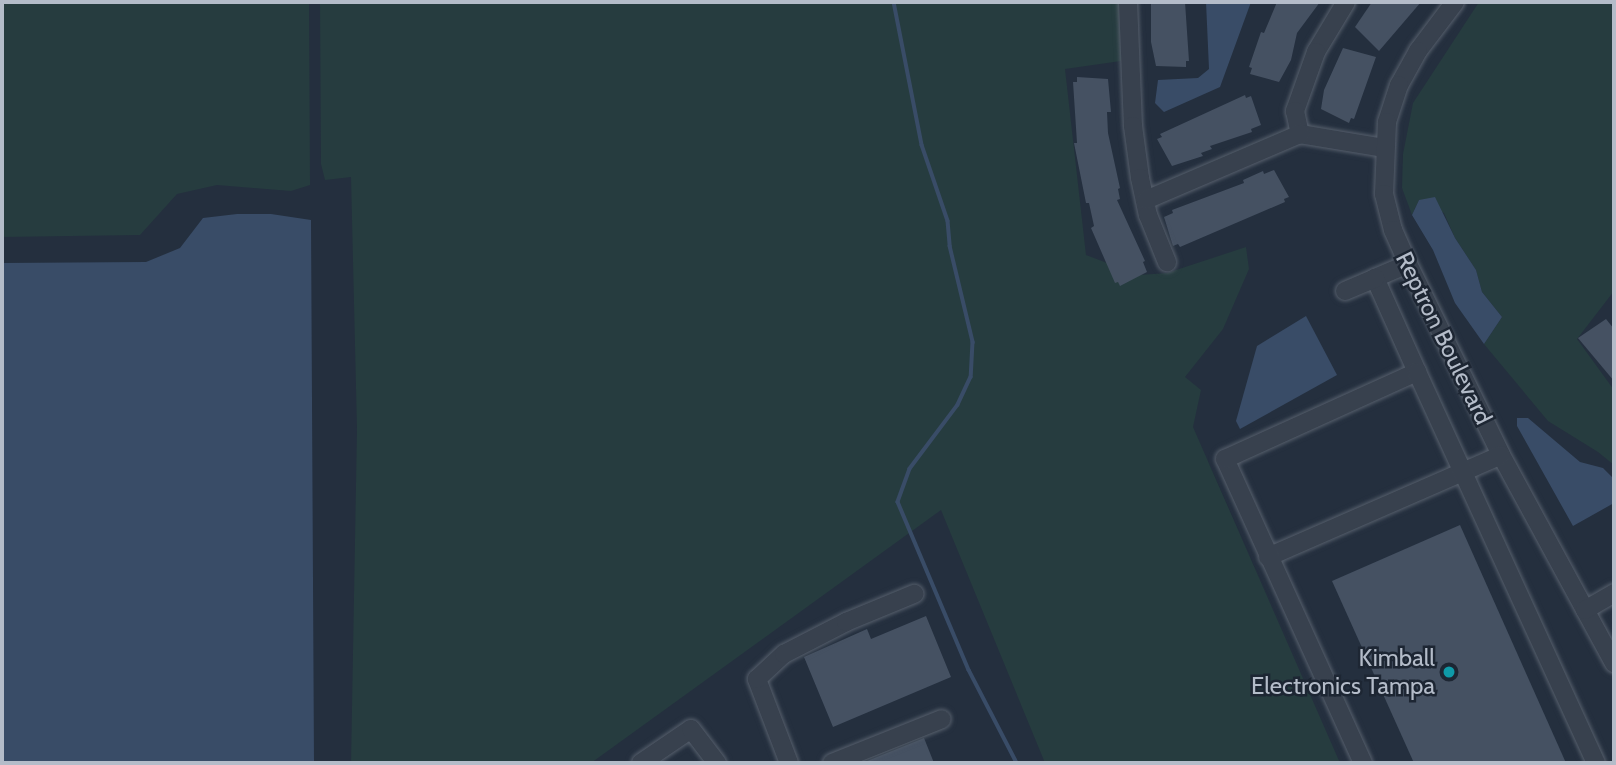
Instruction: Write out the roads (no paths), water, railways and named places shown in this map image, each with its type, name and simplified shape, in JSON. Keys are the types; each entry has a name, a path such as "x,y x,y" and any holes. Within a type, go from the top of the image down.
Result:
{"street":[{"path":"1128,2 1133,126 1148,215 1167,262"},
{"path":"1300,134 1295,111 1315,52 1346,2"},
{"name":"Reptron Boulevard","path":"1455,2 1418,51 1399,85 1387,122 1384,194 1393,230 1408,264 1501,455 1614,663"},
{"path":"1146,200 1300,134 1385,148"},
{"path":"1345,291 1408,264"},
{"path":"1375,278 1596,763"},
{"path":"1363,763 1225,459 1417,372"},
{"path":"1268,557 1501,455"},
{"path":"1585,610 1614,593"},
{"path":"789,763 757,680 784,654 846,622 914,594"},
{"path":"832,763 942,719"},
{"path":"641,763 691,729 718,763"}],"water":[{"path":"1206,2 1251,2 1220,87 1164,112 1155,103 1158,80 1198,78 1209,69"},
{"path":"1435,197 1455,238 1476,270 1482,292 1502,317 1484,344 1455,303 1433,250 1412,215 1419,200"},
{"path":"271,214 311,220 314,763 2,763 2,263 146,262 180,248 203,218"},
{"path":"1306,316 1337,375 1240,429 1236,421 1257,346"},
{"path":"1517,418 1528,418 1580,462 1603,468 1614,479 1614,503 1573,526 1517,426"}],"waterway":[{"path":"894,2 922,145 948,221 950,246 973,342 971,377 958,405 910,469 898,502 969,670 1017,763"}],"place":[{"name":"Kimball Electronics Tampa","path":"1449,672"}]}
